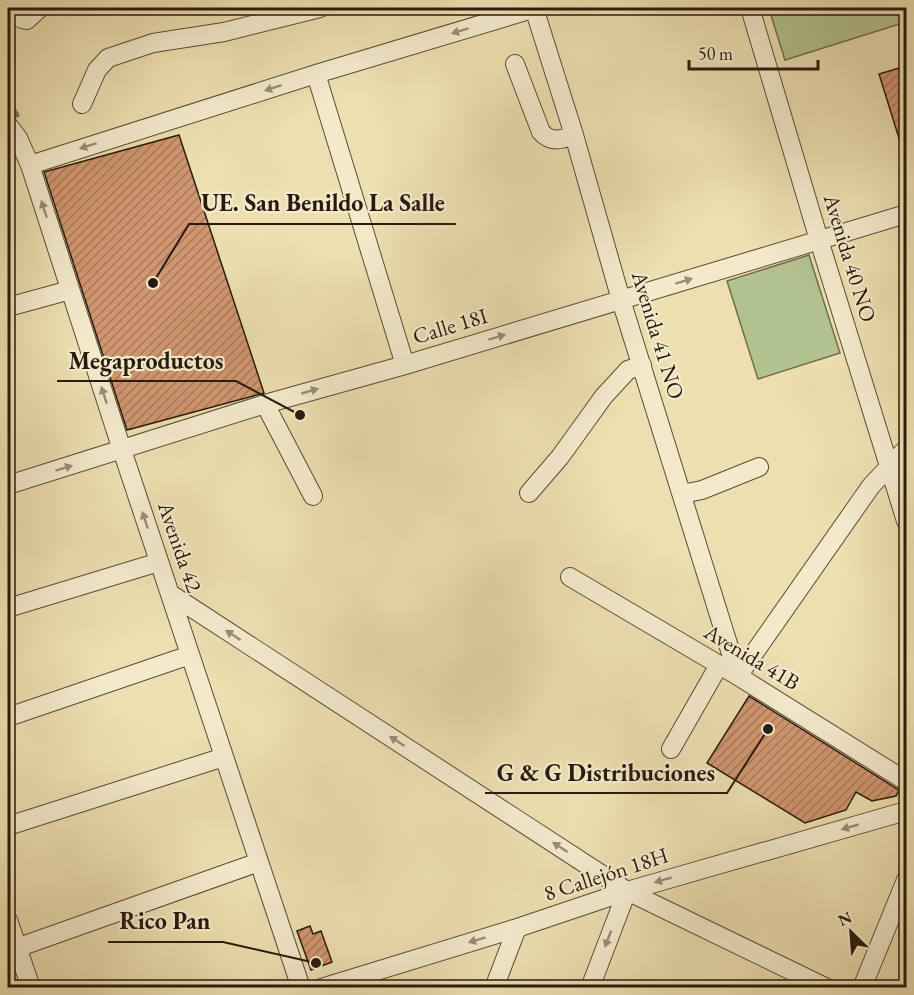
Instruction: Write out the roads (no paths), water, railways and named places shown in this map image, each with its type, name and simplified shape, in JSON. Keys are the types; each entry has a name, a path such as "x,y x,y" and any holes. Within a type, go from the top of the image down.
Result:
{"street":[{"path":"10,8 22,19 27,20 40,8"},
{"path":"82,104 97,70 108,58 153,43 224,32 256,16 320,8"},
{"path":"30,165 316,74 535,8"},
{"name":"Avenida 41 NO","path":"535,8 621,300 738,676"},
{"name":"Avenida 40 NO","path":"750,8 906,521"},
{"path":"515,64 541,132 547,139 554,140 574,135"},
{"path":"316,74 405,365"},
{"name":"Avenida 42","path":"8,125 18,138 30,165 122,450 301,987"},
{"name":"Calle 18I","path":"8,485 265,404 405,365 906,213"},
{"path":"8,307 70,290"},
{"path":"529,493 560,458 604,396 628,370 642,365"},
{"path":"265,404 313,496"},
{"path":"738,676 871,486 906,449"},
{"path":"682,494 702,490 759,467"},
{"path":"889,467 906,475"},
{"path":"8,608 159,562"},
{"name":"Avenida 41B","path":"570,577 738,676 906,781"},
{"path":"172,595 627,891 827,987"},
{"path":"8,717 190,655"},
{"path":"671,749 719,665"},
{"path":"8,826 224,757"},
{"name":"8 Callejón 18H","path":"321,987 517,928 627,891 906,811"},
{"path":"12,950 259,862"},
{"path":"862,987 906,880"},
{"path":"590,987 627,891"},
{"path":"8,920 12,950 31,987"},
{"path":"494,987 517,928"}],"waterway":[{"path":"8,101 17,115"}],"place":[{"name":"UE. San Benildo La Salle","path":"153,283"},
{"name":"Megaproductos","path":"300,415"},
{"name":"G & G Distribuciones","path":"768,729"},
{"name":"Rico Pan","path":"316,963"}]}
